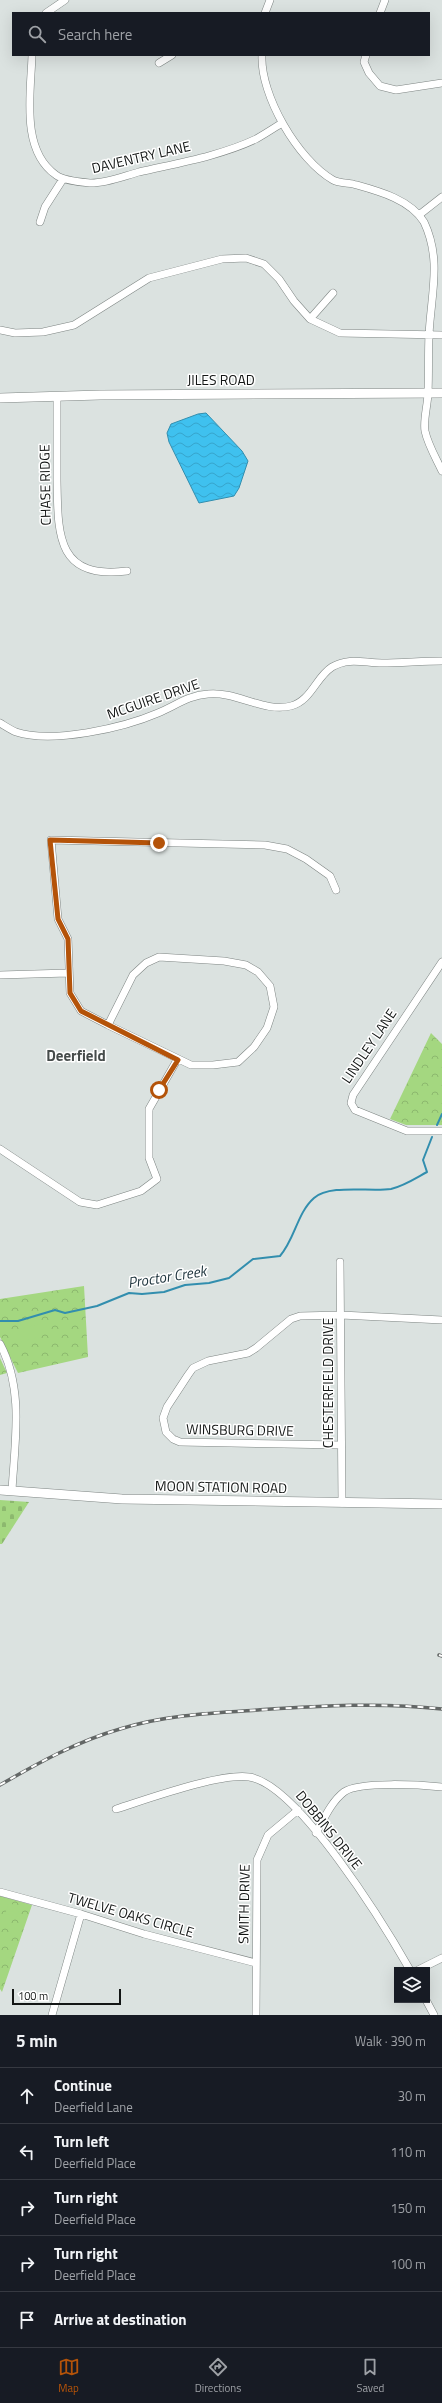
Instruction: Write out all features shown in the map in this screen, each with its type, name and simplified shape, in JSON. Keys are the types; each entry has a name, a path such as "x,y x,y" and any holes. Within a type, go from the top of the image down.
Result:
{"street":[{"path":"47,12 65,0"},
{"path":"265,12 270,0"},
{"path":"380,12 385,0"},
{"path":"32,56 31,115 33,140 48,166 55,175 63,179 45,207 40,222"},
{"path":"158,63 170,56"},
{"path":"262,56 266,91 282,123 307,157 334,180 382,192 419,215 429,232 436,249 436,273 429,334 428,393 425,431 442,470"},
{"path":"366,56 364,62 369,73 380,86 396,90 442,83"},
{"name":"DAVENTRY LANE","path":"63,179 92,183 215,154 256,139 282,123"},
{"path":"419,215 442,197"},
{"path":"0,330 15,333 44,332 74,325 149,278 222,259 246,258 264,264 280,279 294,301 310,319 340,334 442,335"},
{"path":"310,319 333,293"},
{"name":"JILES ROAD","path":"0,398 442,393"},
{"name":"CHASE RIDGE","path":"57,397 58,519 61,541 65,550 80,565 109,573 127,571"},
{"name":"MCGUIRE DRIVE","path":"0,723 16,732 47,737 99,731 157,714 190,697 209,694 270,706 292,706 309,695 326,672 344,661 381,663 442,661"},
{"path":"108,1025 133,975 146,963 159,957 224,961 246,966 258,972 270,986 274,1006 268,1028 254,1047 238,1062 191,1065 178,1060 108,1025 81,1011 73,1001 70,993 68,973 68,939 58,919 50,840 265,846 287,849 330,876 336,890"},
{"name":"LINDLEY LANE","path":"442,962 385,1044 352,1095 351,1102 355,1110 407,1131 442,1131"},
{"path":"0,975 68,973"},
{"path":"0,1149 80,1202 96,1206 141,1191 157,1179 149,1158 149,1110 178,1060"},
{"name":"CHESTERFIELD DRIVE","path":"340,1262 342,1503"},
{"name":"WINSBURG DRIVE","path":"341,1445 180,1442 170,1436 163,1425 167,1407 193,1368 216,1359 248,1353 291,1318 300,1316 340,1315 442,1320"},
{"path":"0,1344 8,1359 16,1394 12,1490"},
{"name":"MOON STATION ROAD","path":"0,1490 122,1499 442,1504"},
{"name":"DOBBINS DRIVE","path":"116,1808 218,1780 249,1777 266,1783 286,1797 298,1810 364,1894 408,1967"},
{"path":"316,1833 339,1798 354,1787 415,1785 442,1787"},
{"name":"SMITH DRIVE","path":"256,2015 257,1860 268,1835 298,1810"},
{"name":"TWELVE OAKS CIRCLE","path":"0,1892 81,1914 144,1934 256,1963"},
{"path":"52,2015 81,1914"},
{"path":"424,1967 442,1958"},
{"path":"428,2003 434,2015"}],"green space":[{"path":"431,1033 442,1044 442,1125 406,1125 390,1119"},
{"path":"84,1286 88,1357 18,1373 0,1337 0,1299"},
{"path":"38,1324 42,1336 21,1342 17,1330"},
{"path":"0,1358 7,1373 0,1375"},
{"path":"0,1500 29,1502 2,1544 0,1544"},
{"path":"0,1896 32,1905 2,1992 0,1989"},
{"path":"9,1903 20,1907 17,1917 5,1914"}],"water":[{"path":"206,413 242,451 248,461 239,488 234,496 199,503 169,442 167,433 171,424 198,414"}],"waterway":[{"name":"Proctor Creek","path":"437,1125 442,1114"},
{"name":"Proctor Creek","path":"0,1321 18,1321 55,1310 65,1313 97,1306 129,1293 142,1294 164,1292 185,1285 209,1283 229,1278 253,1259 280,1256 289,1242 308,1204 321,1194 330,1191 350,1189 382,1190 396,1188 427,1172 423,1160 432,1137"}],"railway":[{"path":"0,1785 74,1746 104,1734 137,1724 171,1718 206,1714 327,1706 373,1705 442,1709"}],"district":[{"name":"Deerfield","path":"76,1056"}],"route":[{"path":"159,843 50,840 58,919 68,939 68,973 70,993 73,1001 81,1011 178,1060 159,1090"}]}
